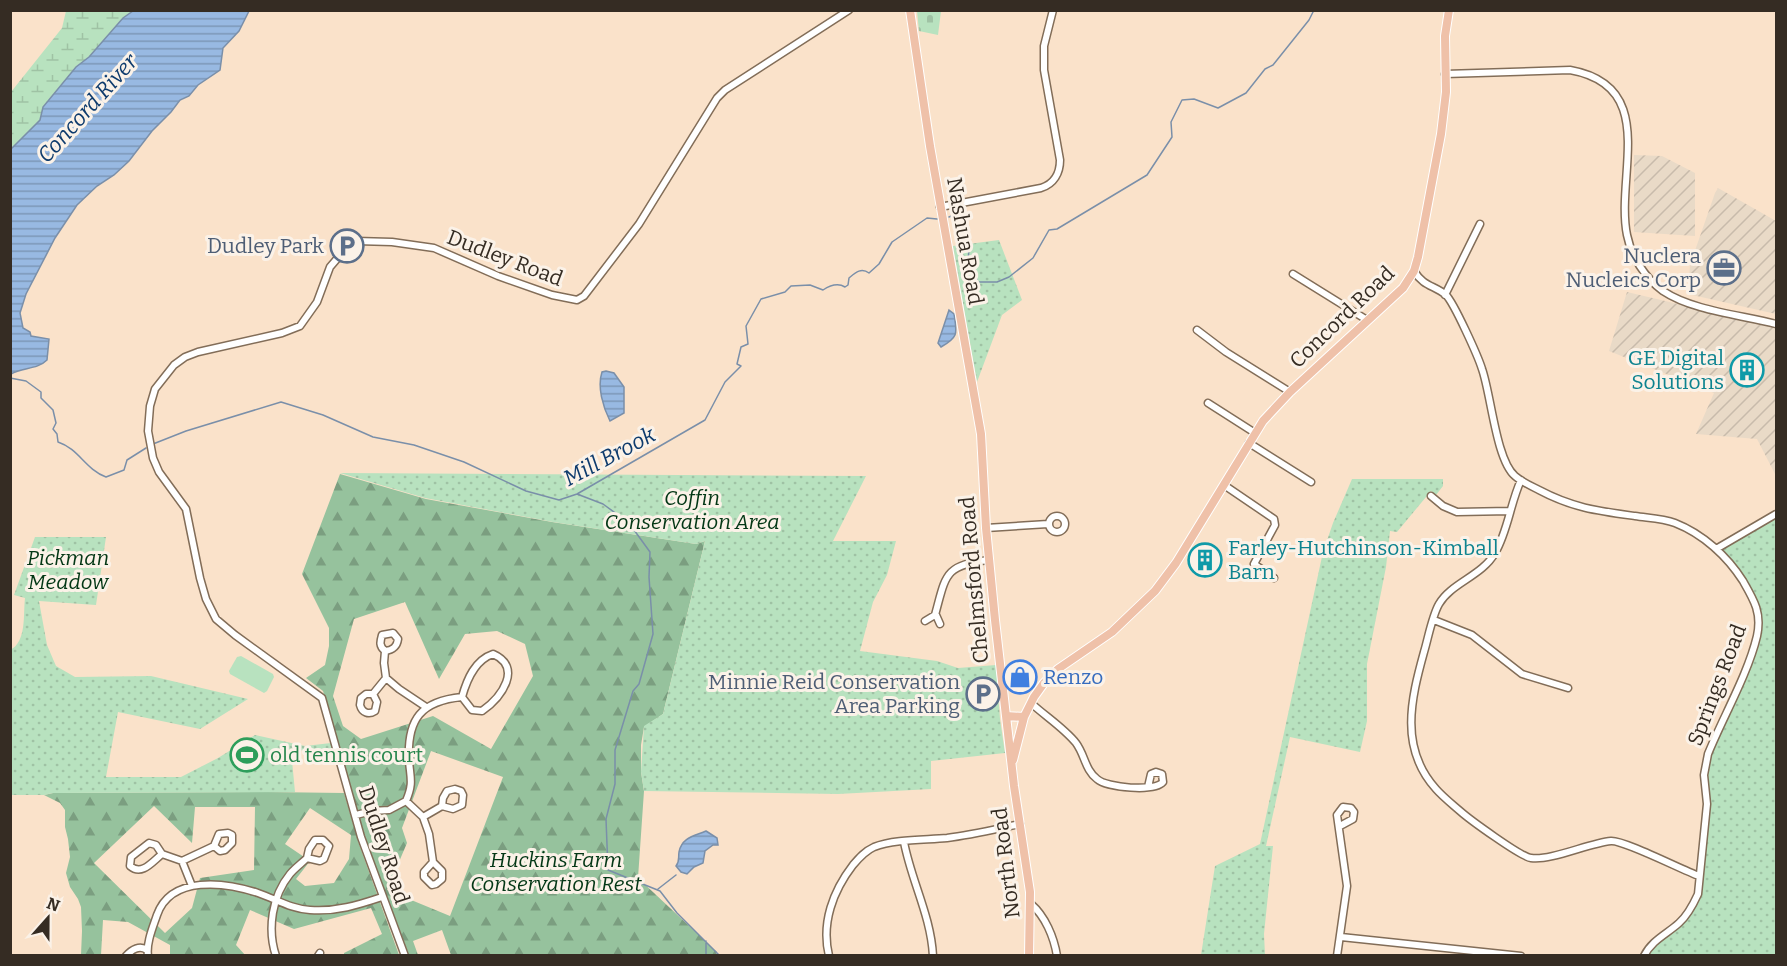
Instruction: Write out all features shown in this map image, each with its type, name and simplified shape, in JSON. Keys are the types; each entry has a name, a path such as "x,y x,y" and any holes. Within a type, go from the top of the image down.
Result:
{"main road":[{"name":"Nashua Road","path":"910,10 940,207 978,415 983,477"},
{"name":"Concord Road","path":"1224,485 1263,421 1290,392 1403,288 1414,271 1441,134 1446,92 1445,36 1449,10"},
{"name":"Chelmsford Road","path":"983,477 989,560 1006,716"},
{"path":"1012,763 1024,717 1040,688 1053,673 1112,632 1155,591 1176,563 1224,485"},
{"path":"1006,716 1024,717"},
{"name":"North Road","path":"1006,716 1031,904 1029,956"}],"street":[{"name":"Dudley Road","path":"405,956 367,854 329,729 322,698 235,635 212,614 200,578 186,509 159,472 153,458 148,431 150,406 155,389 174,365 185,357 282,333 300,326 317,302 330,267 348,246 356,241 392,242 434,248 498,276 552,295 577,300 584,296 639,224 717,98 725,90 849,10"},
{"path":"940,207 1041,188 1054,179 1060,167 1060,160 1044,70 1044,52 1053,10"},
{"path":"1445,74 1570,70 1587,73 1602,82 1618,98 1626,117 1629,149 1625,210 1627,235 1637,261 1646,275 1663,290 1682,300 1776,324"},
{"path":"1445,295 1480,224"},
{"name":"Springs Road","path":"1414,271 1419,279 1445,295 1453,304 1481,367 1507,464 1512,474 1576,507 1674,522 1716,549 1735,568 1757,605 1759,620 1757,638 1708,754 1704,775 1707,804 1698,894 1692,907 1678,923 1648,948 1644,956"},
{"path":"1293,274 1368,320"},
{"path":"1197,330 1226,352 1290,392"},
{"path":"1208,403 1256,433"},
{"path":"1249,443 1311,482"},
{"path":"1521,480 1502,539 1491,560 1438,605 1419,670 1410,717 1415,753 1423,771 1436,789 1464,814 1530,858 1612,841 1630,846 1699,876"},
{"path":"1224,485 1271,516 1275,522 1254,564 1274,578"},
{"path":"1431,496 1443,506 1457,512 1510,511"},
{"path":"1716,549 1776,514"},
{"path":"986,528 1048,524"},
{"path":"940,624 936,615 949,573 965,563 989,560"},
{"path":"925,621 936,615"},
{"path":"1434,620 1477,638 1522,674 1568,688"},
{"path":"386,651 384,663 386,678 426,707"},
{"path":"493,654 504,659 509,668 508,677 498,696 490,705 482,711 472,710 462,697 470,675 483,657 493,654"},
{"path":"373,694 386,678"},
{"path":"356,815 389,810 406,801 412,779 409,741 413,725 426,707 446,699 462,697"},
{"path":"1031,703 1074,741 1089,771 1098,780 1114,786 1148,787"},
{"path":"406,801 423,817 429,834 433,862"},
{"path":"423,817 442,806"},
{"path":"829,956 826,934 833,898 843,879 870,849 904,842 962,836 1020,824"},
{"path":"1337,956 1347,886 1340,826"},
{"path":"904,842 929,926 933,956"},
{"path":"162,854 142,871 136,871 130,866 131,857 149,843 156,844 162,854 182,861 214,846"},
{"path":"276,956 271,936 271,924 282,884 291,872 307,858"},
{"path":"182,861 192,886"},
{"path":"126,956 139,947 148,953 158,912 164,900 178,890 192,886 232,886 308,910 329,911 348,908 382,897"},
{"path":"1031,904 1038,910 1045,922 1054,940 1058,956"},
{"path":"1341,937 1468,953 1521,956"}],"shaded area":[{"path":"1634,155 1662,156 1695,173 1695,236 1634,232"},
{"path":"1718,188 1776,221 1776,314 1688,294 1690,265"},
{"path":"1627,292 1776,327 1775,474 1757,439 1696,434 1714,393 1609,351"}],"green space":[{"path":"66,11 133,11 123,18 89,57 76,67 43,107 40,120 11,149 11,92 62,28"},
{"path":"917,11 941,11 938,35 919,31"},
{"path":"999,240 1022,300 1002,315 977,382 953,246"},
{"name":"Coffin Conservation Area","path":"340,473 866,476 833,541 896,541 887,575 873,602 860,651 937,661 958,668 996,665 1005,753 931,761 931,789 838,794 644,791 641,772 644,726 663,714 705,541 696,544 553,522 425,498"},
{"name":"Huckins Farm Conservation Rest","path":"340,474 426,499 552,522 696,544 705,541 663,714 644,727 641,772 644,791 638,878 717,952 716,955 451,955 442,930 413,941 418,955 409,955 367,843 323,691 306,678 325,665 329,646 329,628 302,574","holes":["405,602 439,679 465,634 497,631 525,644 533,676 491,749 433,716 361,739 343,726 333,696 354,619","431,751 503,777 450,916 387,890 407,843 402,828"]},
{"path":"1352,479 1443,479 1443,486 1436,495 1431,491 1397,532 1390,531 1386,567 1367,664 1367,721 1360,752 1290,737 1266,846 1273,846 1264,934 1265,955 1201,955 1215,866 1260,844 1323,552"},
{"path":"1776,517 1776,955 1644,956 1679,923 1698,894 1703,844 1705,765 1744,673 1759,620 1754,599 1716,549"},
{"name":"Pickman Meadow","path":"35,537 106,537 96,605 39,601 47,645 56,666 75,677 151,676 248,699 200,729 118,712 106,777 181,777 255,735 305,746 331,743 333,752 291,750 295,792 11,795 10,650 22,634 25,598 14,595"},
{"path":"241,656 273,674 274,677 267,691 264,693 230,674 229,671 237,657"},
{"path":"53,793 344,793 359,844 399,955 344,955 382,934 371,908 294,929 250,910 236,945 246,956 170,955 170,945 128,922 103,920 101,955 81,955 81,907 70,887 66,873 70,857 65,810 60,803 44,795","holes":["154,806 192,843 195,807 255,807 254,870 200,878 192,908 165,933 94,863","310,808 351,835 349,859 334,883 305,886 296,879 310,861 285,844"]}],"water":[{"name":"Concord River","path":"133,11 249,11 239,31 223,48 220,70 198,85 189,96 180,100 129,161 77,205 55,238 26,294 20,313 23,328 30,332 31,336 49,339 47,360 11,374 11,149 40,120 43,107 76,67 89,57 123,18"},
{"path":"949,310 954,314 955,334 941,347 938,343"},
{"path":"602,372 614,373 624,387 624,413 610,421 600,390"},
{"path":"706,831 717,838 718,845 713,845 705,851 703,863 694,867 687,874 681,872 676,866 683,843"}],"waterway":[{"name":"Mill Brook","path":"949,217 954,215 958,227 965,233 969,249 968,261 978,282 997,282 1009,277 1033,258 1049,230 1057,229 1147,175 1172,137 1171,122 1182,100 1194,99 1218,108 1246,93 1265,69 1273,65 1309,20 1314,10"},
{"name":"Mill Brook","path":"153,444 186,431 281,402 323,415 373,437 414,445 464,462 526,491 559,500 577,494 705,420 725,382 741,366 737,364 741,347 748,344 746,326 761,299 785,292 791,286 810,285 823,290 836,285 845,287 848,285 849,278 856,273 861,271 869,273 879,264 892,242 927,218 937,219"},
{"name":"Mill Brook","path":"10,378 26,381 41,392 41,398 53,410 56,423 53,429 57,434 58,442 71,449 93,469 106,477 124,470 127,460 146,448"},
{"path":"577,494 603,504 629,523 650,552 649,577 653,634 639,684 633,691 615,750 615,784 606,819 608,870 660,891 677,913 720,956"},
{"path":"658,889 676,875"},
{"path":"706,941 706,956"}],"place":[{"name":"Dudley Park","path":"347,246"},
{"name":"Nuclera Nucleics Corp","path":"1724,268"},
{"name":"GE Digital Solutions","path":"1747,370"},
{"name":"Farley-Hutchinson-Kimball Barn","path":"1205,560"},
{"name":"Renzo","path":"1020,677"},
{"name":"Minnie Reid Conservation Area Parking","path":"983,694"},
{"name":"old tennis court","path":"247,755"}]}
